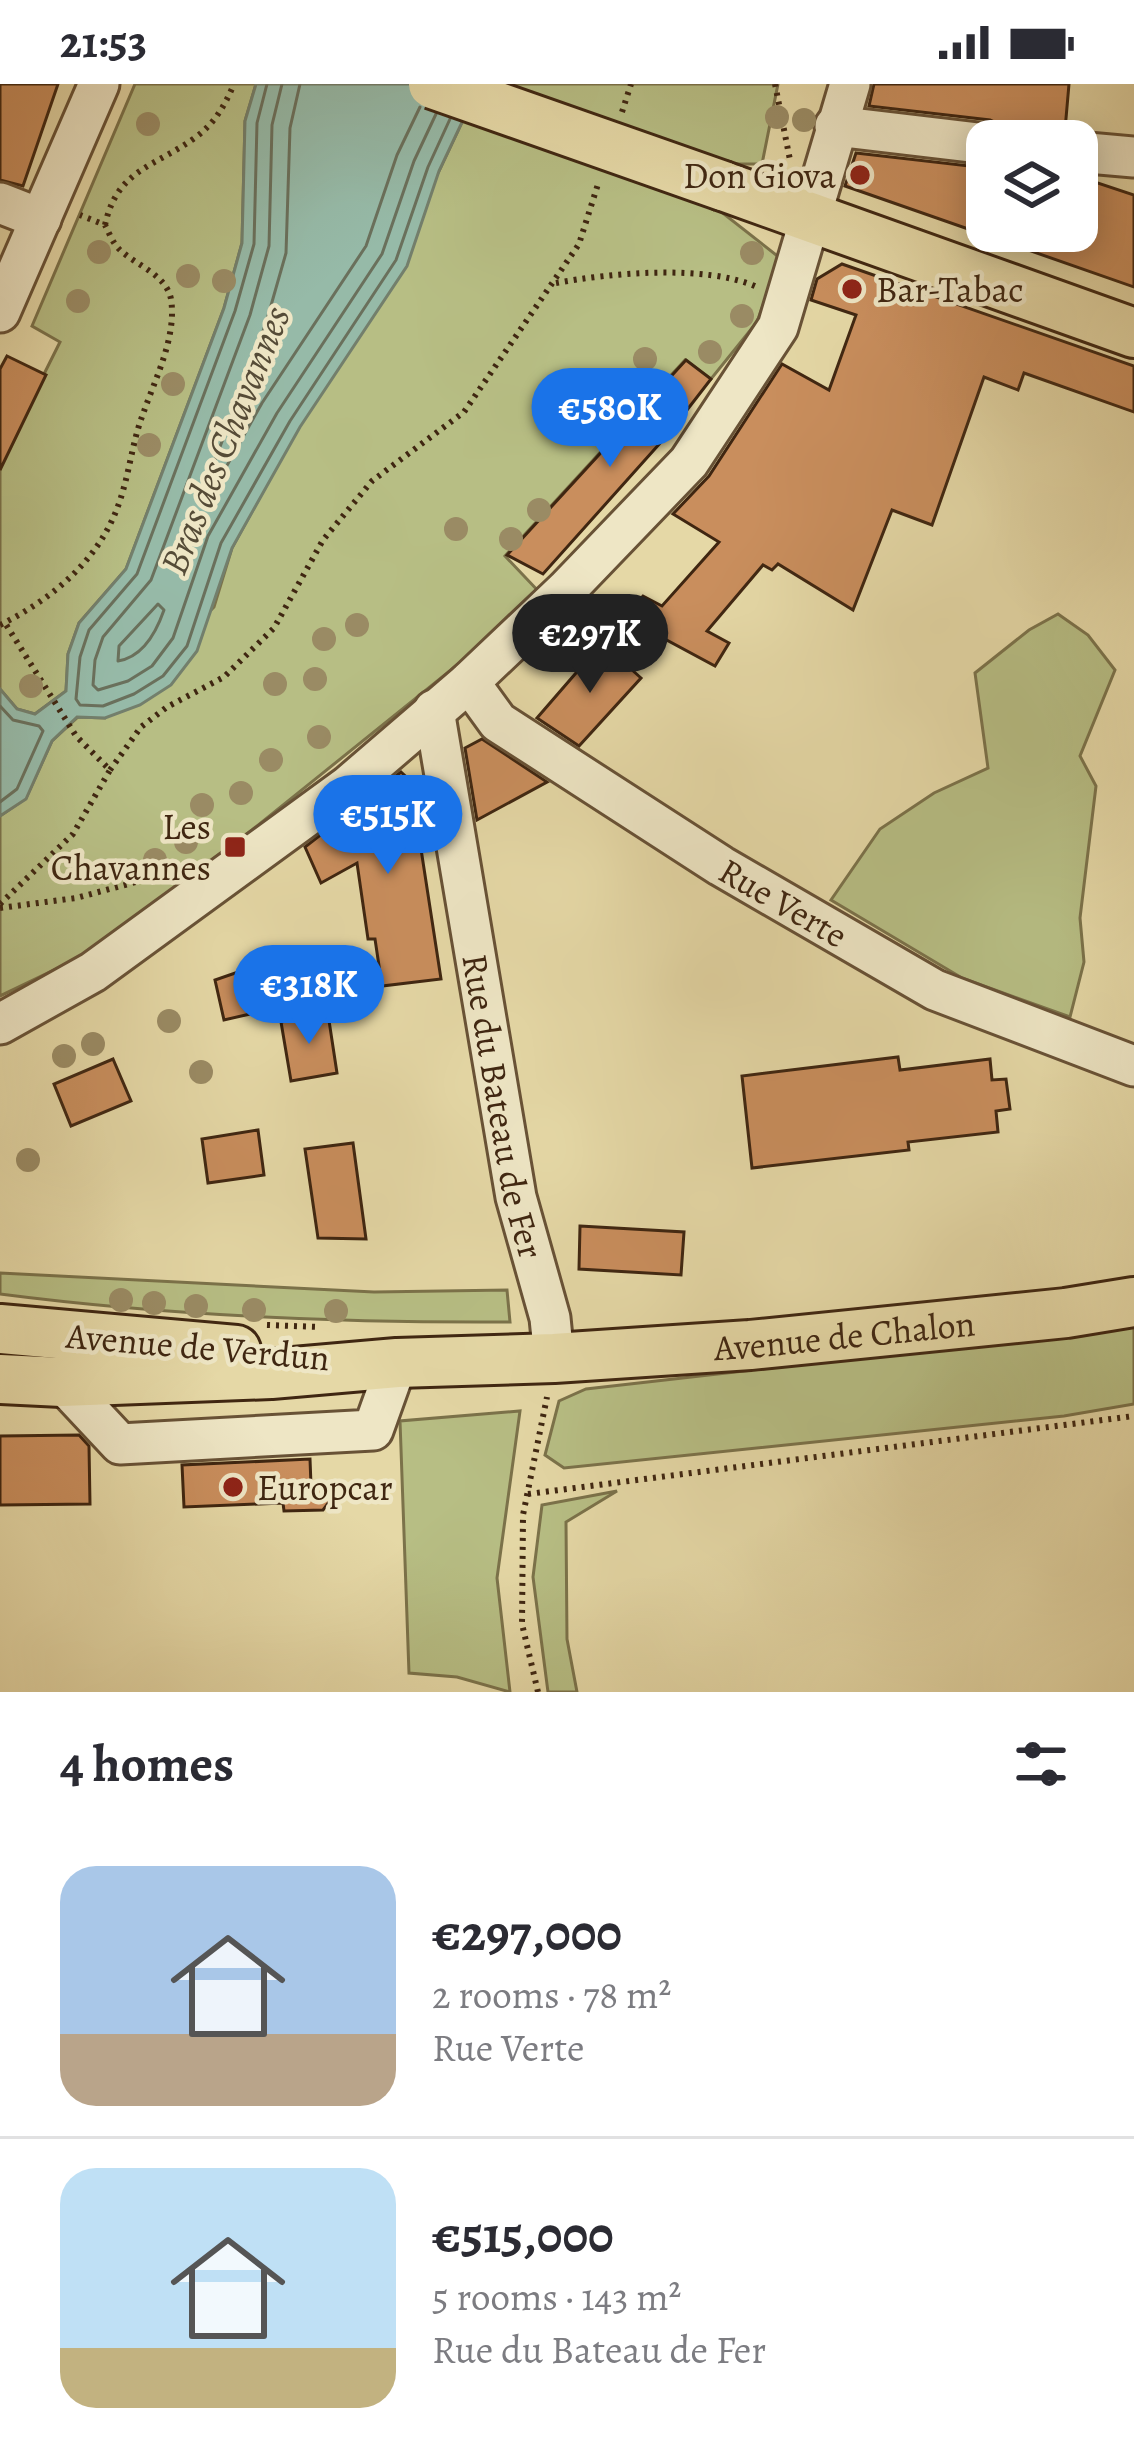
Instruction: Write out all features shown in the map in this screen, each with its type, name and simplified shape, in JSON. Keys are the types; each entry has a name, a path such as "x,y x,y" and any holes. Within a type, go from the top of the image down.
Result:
{"main road":[{"path":"433,84 723,186 817,201 1134,333"},
{"name":"Avenue de Chalon","path":"554,1358 750,1345 1134,1302"},
{"name":"Avenue de Verdun","path":"0,1329 397,1363"},
{"name":"Avenue de Verdun","path":"0,1379 62,1382 554,1358"}],"street":[{"path":"0,312 99,84"},
{"path":"0,1024 93,971 348,786 566,590 689,462 778,327 850,84"},
{"path":"836,126 966,141"},
{"path":"1098,154 1134,157"},
{"path":"0,203 45,210"},
{"name":"Rue Verte","path":"469,682 497,722 721,866 935,990 1134,1066"},
{"name":"Rue du Bateau de Fer","path":"423,721 516,1197 550,1318 554,1358"},
{"path":"62,1382 120,1444 304,1434 373,1430 397,1363"}],"path":[{"path":"110,770 76,736 3,623 71,578 99,545 122,493 135,435 171,328 170,294 155,275 116,247 105,225 109,207 132,174 198,136 214,121 234,84"},
{"path":"618,124 631,84"},
{"path":"775,84 791,164 817,201"},
{"path":"0,906 73,834 141,727 167,707 224,677 274,628 323,540 372,482 464,412 579,244 605,164"},
{"path":"45,210 105,225"},
{"path":"553,284 598,275 669,273 744,281 787,301"},
{"path":"0,906 76,898 189,868 227,874"},
{"path":"257,1324 322,1327"},
{"path":"538,1692 522,1624 523,1515 554,1358"},
{"path":"528,1494 1134,1416"}],"green space":[{"path":"135,84 256,84 245,121 242,243 224,308 126,569 79,623 68,654 66,691 35,714 17,709 0,689 0,462 60,342 32,326"},
{"path":"480,84 778,84 762,164 731,164 715,207 780,258 757,322 711,379 685,360 505,556 543,596 252,830 85,955 0,996 0,816 26,798 52,741 78,717 105,718 214,607 232,548 439,171"},
{"path":"1058,614 1088,635 1115,670 1080,756 1096,786 1080,918 1084,962 1070,1017 962,978 831,900 880,829 934,793 988,768 975,673 1029,630"},
{"path":"0,1273 374,1292 507,1290 510,1322 318,1319 127,1308 0,1294"},
{"path":"1134,1327 1134,1404 1064,1416 564,1468 545,1455 559,1401 586,1389"},
{"path":"520,1411 497,1578 510,1692 457,1677 409,1673 400,1421"},
{"path":"617,1491 566,1522 567,1639 577,1692 548,1692 533,1577 542,1505"}],"water":[{"name":"Bras des Chavannes","path":"256,84 480,84 439,171 407,266 300,427 232,548 197,651 171,685 140,705 105,718 77,717 52,741 26,799 0,816 0,689 17,709 35,714 66,691 68,654 79,623 126,569 224,308 242,243 245,121"}],"building":[{"path":"0,84 58,84 23,186 0,180"},
{"path":"874,84 1069,84 1066,120 990,120 869,106"},
{"path":"856,153 966,166 966,228 845,186"},
{"path":"1098,183 1134,195 1134,287 1034,252 1098,252"},
{"path":"842,264 1134,366 1134,412 1024,373 1018,390 984,377 932,525 892,510 853,610 778,564 772,570 763,565 707,631 729,643 715,666 624,617 643,596 662,606 719,542 673,514 709,476 782,364 829,390 856,315 811,300 817,279"},
{"path":"7,356 46,375 0,470 0,369"},
{"path":"686,360 711,379 543,574 507,555"},
{"path":"602,643 641,678 579,746 537,718"},
{"path":"482,739 547,782 477,820 465,748"},
{"path":"401,772 424,793 432,843 421,849 441,979 382,986 375,939 368,939 357,863 321,883 305,847"},
{"path":"241,971 250,1014 224,1020 215,980"},
{"path":"328,1014 337,1073 291,1081 281,1022"},
{"path":"898,1057 900,1070 990,1059 992,1080 1006,1079 1010,1109 996,1111 998,1132 908,1142 909,1150 752,1168 742,1076"},
{"path":"113,1059 131,1101 71,1126 54,1084"},
{"path":"258,1130 264,1175 208,1183 202,1139"},
{"path":"353,1143 366,1239 318,1238 305,1149"},
{"path":"580,1226 684,1232 681,1275 579,1269"},
{"path":"79,1435 89,1446 90,1504 0,1505 0,1436"},
{"name":"Europcar","path":"310,1459 311,1485 343,1484 323,1510 284,1511 283,1503 184,1507 182,1465"}],"place":[{"name":"Don Giova","path":"860,175"},
{"name":"Bar-Tabac","path":"852,289"},
{"name":"Les Chavannes","path":"235,847"},
{"name":"Europcar","path":"233,1487"}]}
